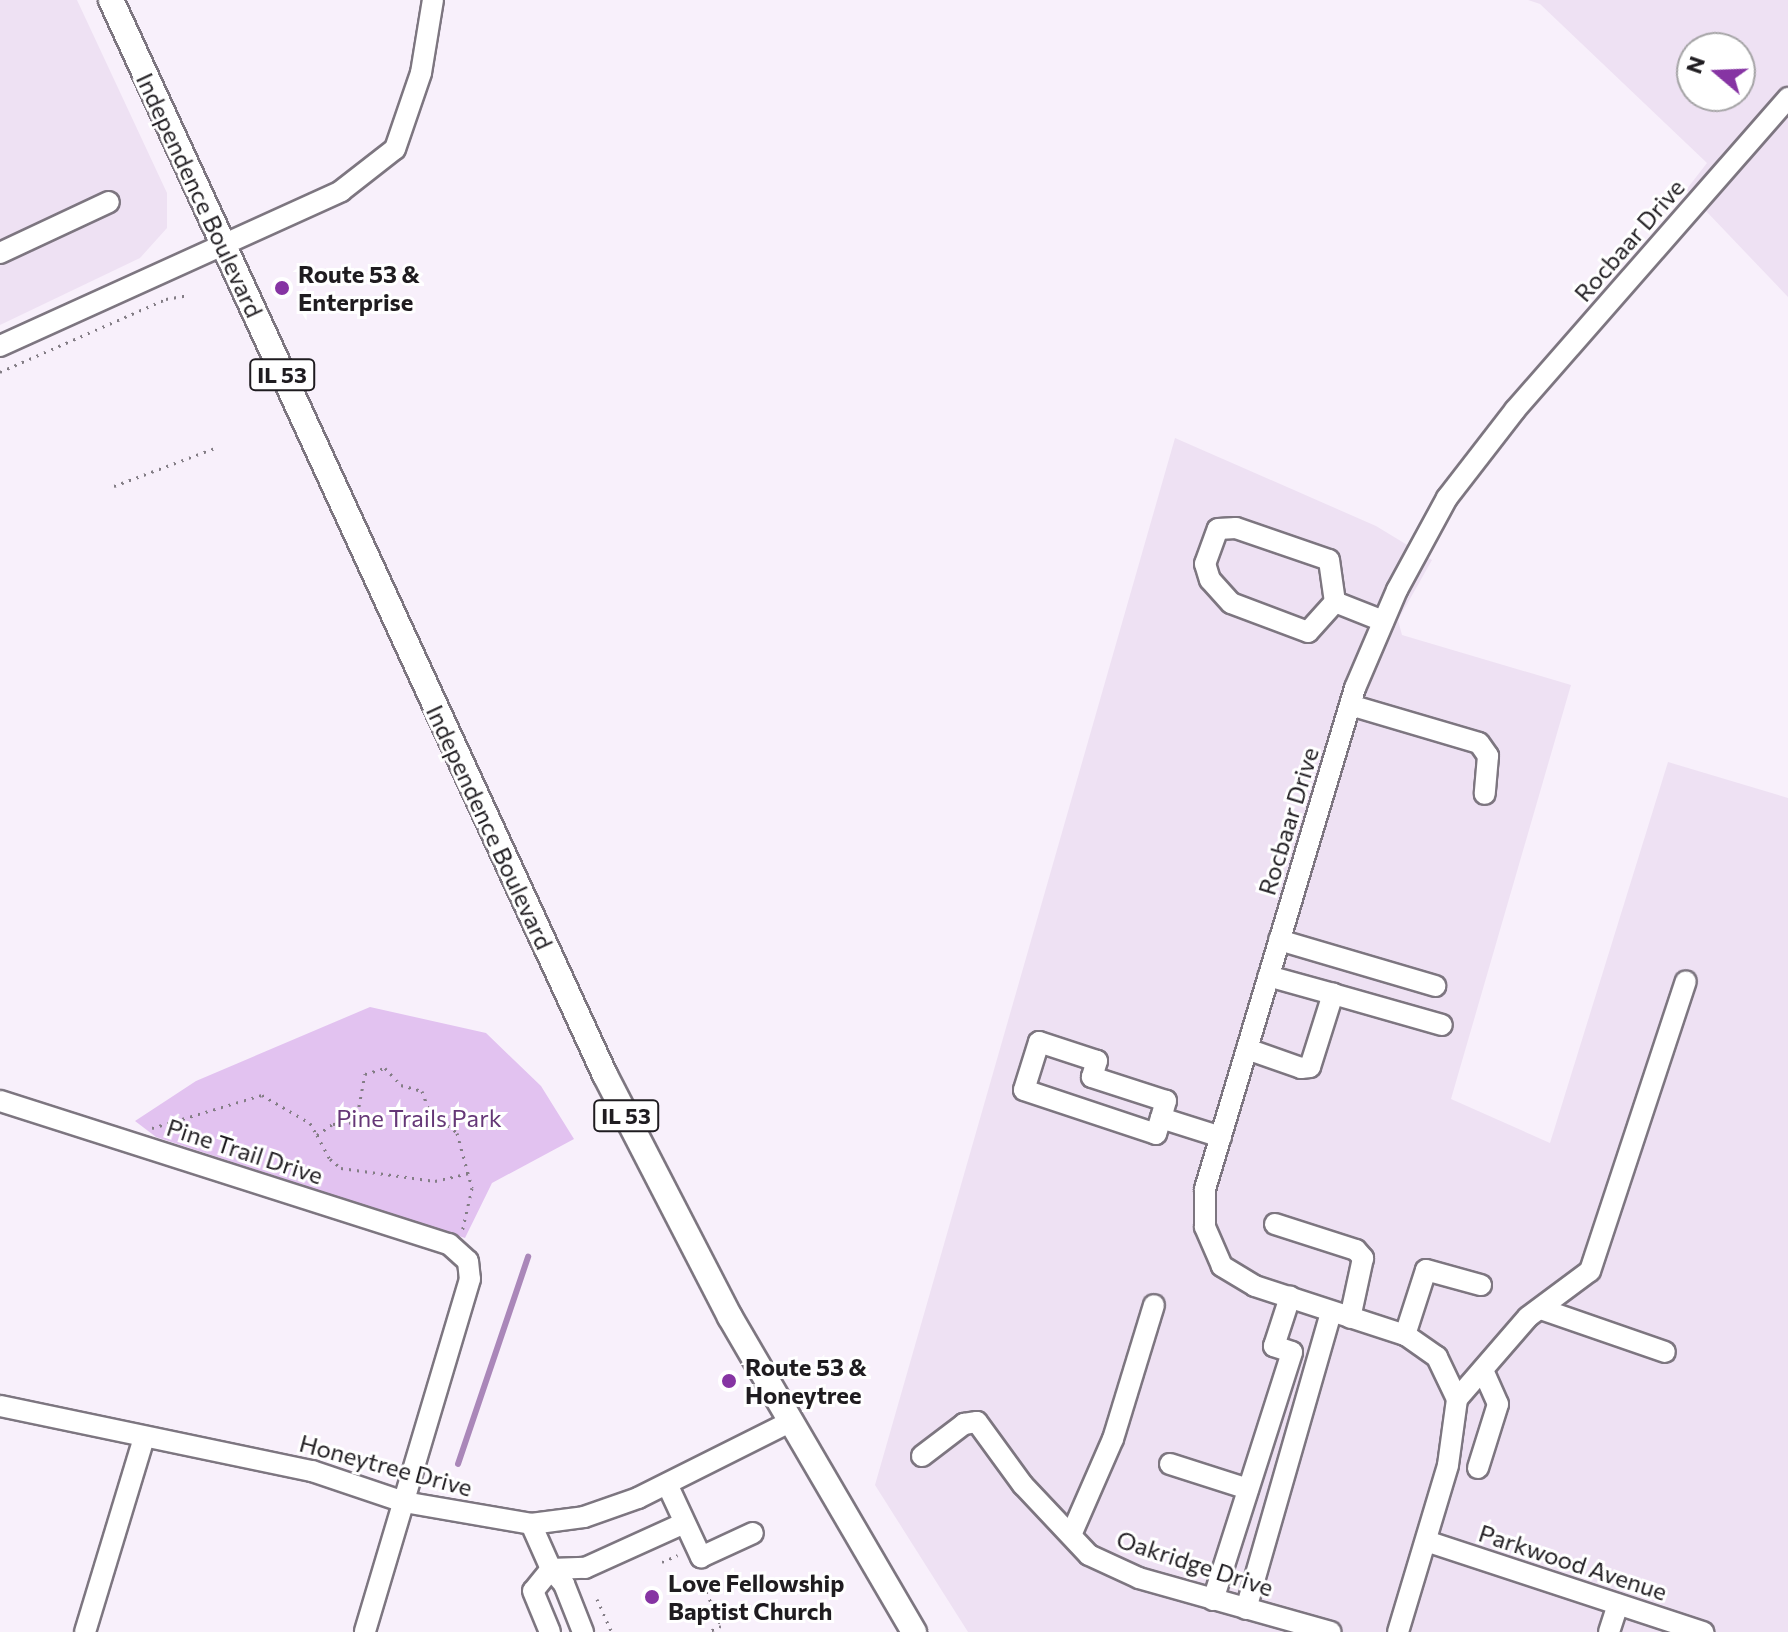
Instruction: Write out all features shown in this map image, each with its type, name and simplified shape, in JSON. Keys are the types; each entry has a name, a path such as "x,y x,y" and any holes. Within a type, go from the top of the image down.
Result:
{"main road":[{"name":"Independence Boulevard","path":"111,0 605,1075 790,1422 914,1632"}],"street":[{"path":"0,346 225,248 341,191 395,149 421,73 433,0"},
{"name":"Rocbaar Drive","path":"1457,1399 1437,1357 1405,1335 1290,1297 1222,1266 1205,1227 1205,1189 1350,705 1383,621 1447,498 1515,410 1788,98"},
{"path":"0,253 109,202"},
{"path":"1236,528 1329,560 1335,602 1316,629 1308,632 1231,603 1210,580 1205,564 1218,529 1236,528"},
{"path":"1335,602 1383,621"},
{"path":"1350,705 1479,743 1488,756 1485,794"},
{"path":"1279,940 1435,986"},
{"path":"1268,976 1442,1025"},
{"path":"1398,1632 1448,1465 1457,1399 1528,1317 1590,1271 1686,981"},
{"path":"1247,1049 1301,1068 1310,1067 1333,994"},
{"path":"1039,1042 1097,1061 1092,1077 1166,1101 1161,1118 1156,1134 1024,1090 1039,1042"},
{"name":"Pine Trail Drive","path":"0,1101 449,1244 468,1261 470,1279 404,1502"},
{"path":"1161,1118 1221,1137"},
{"path":"1246,1609 1340,1315 1363,1258 1356,1250 1275,1224"},
{"path":"1405,1335 1426,1270 1481,1285"},
{"path":"1213,1600 1292,1352 1274,1346 1290,1297"},
{"path":"1071,1535 1113,1439 1154,1305"},
{"path":"1541,1309 1665,1352"},
{"path":"1478,1468 1498,1404 1483,1371"},
{"name":"Honeytree Drive","path":"0,1406 312,1471 404,1502 531,1524 584,1517 667,1484 790,1422"},
{"name":"Oakridge Drive","path":"922,1456 964,1424 977,1422 1023,1485 1089,1555 1139,1578 1246,1609 1291,1627 1331,1632"},
{"path":"85,1632 144,1438"},
{"path":"1170,1464 1248,1489"},
{"path":"667,1484 682,1524 701,1557 753,1533"},
{"path":"365,1632 404,1502"},
{"path":"531,1524 551,1569 564,1584 583,1632"},
{"path":"550,1632 533,1591 551,1569 585,1568 682,1524"},
{"name":"Parkwood Avenue","path":"1426,1541 1703,1632"},
{"path":"1609,1632 1618,1604"}],"path":[{"path":"0,372 166,299 189,295"},
{"path":"114,486 218,447"},
{"path":"317,1135 333,1124 356,1122 365,1074 385,1068 401,1085 422,1091 429,1110 457,1133 470,1173 470,1209 460,1236"},
{"path":"145,1130 262,1095 310,1123 330,1159 341,1168 435,1181 470,1173"},
{"path":"662,1562 688,1551"},
{"path":"694,1564 721,1626 708,1632"},
{"path":"705,1575 711,1586 705,1589"},
{"path":"597,1599 612,1632"}],"shaded area":[{"path":"0,0 77,0 167,193 167,228 140,258 0,325"},
{"path":"1528,0 1788,0 1788,297 1686,190 1707,163 1540,4"},
{"path":"1175,438 1376,526 1432,560 1398,620 1402,635 1571,685 1451,1099 1550,1143 1668,762 1788,798 1788,1632 968,1632 875,1485"}],"green space":[{"name":"Pine Trails Park","path":"370,1007 486,1033 541,1086 574,1139 492,1183 465,1238 156,1137 135,1121 196,1081"}],"waterway":[{"path":"458,1464 528,1257"}],"place":[{"name":"Route 53 & Enterprise","path":"282,288"},
{"name":"Route 53 & Honeytree","path":"729,1381"},
{"name":"Love Fellowship Baptist Church","path":"652,1597"}]}
